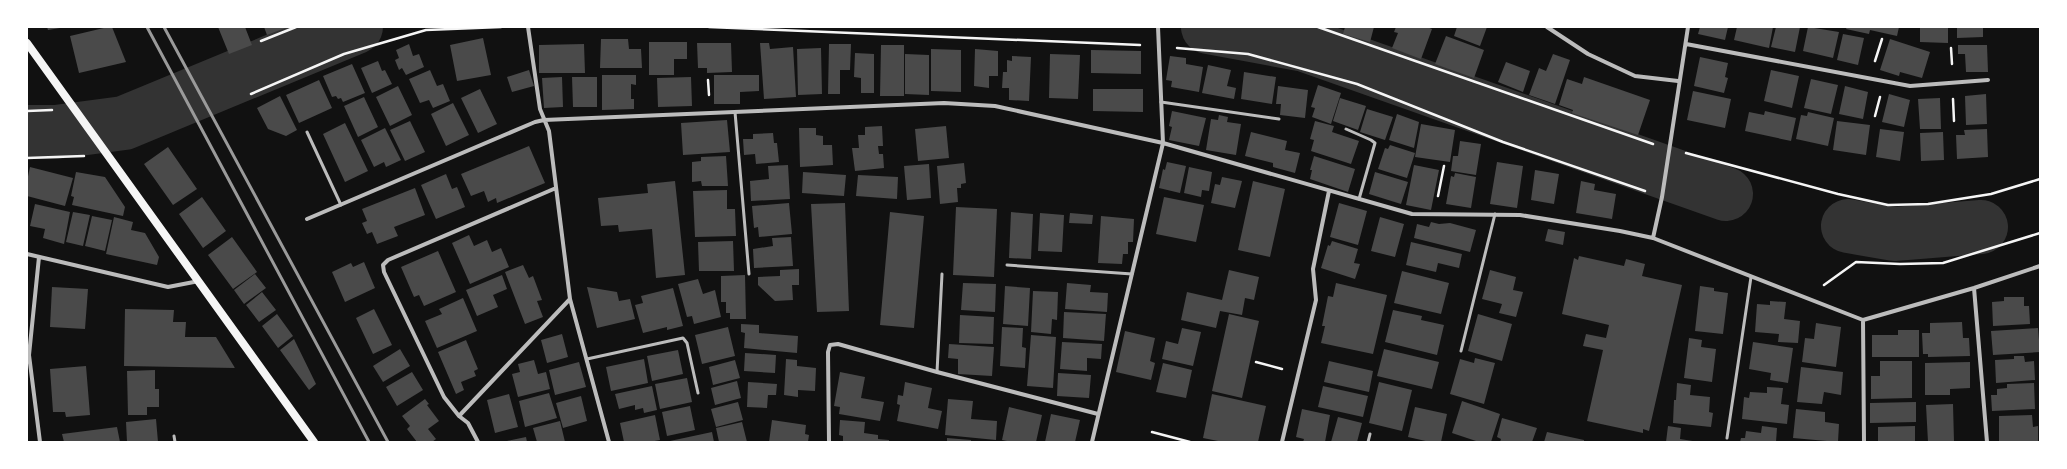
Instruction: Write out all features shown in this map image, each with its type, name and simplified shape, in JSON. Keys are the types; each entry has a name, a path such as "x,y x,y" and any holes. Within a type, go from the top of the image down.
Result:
{"main road":[{"path":"27,43 314,442"}],"street":[{"path":"528,27 540,109 548,131 570,299 609,442"},
{"path":"1092,442 1163,144 1158,27"},
{"path":"1547,27 1588,54 1635,76 1678,81"},
{"path":"1652,238 1662,197 1678,81 1688,27"},
{"path":"1686,44 1910,86 1988,80"},
{"path":"307,219 433,164 534,122 544,120 944,103 995,106 1163,144 1412,214 1520,215 1620,231 1652,238 1863,320 1974,288 2040,266"},
{"path":"478,442 468,423 459,416 444,397 384,272 383,266 388,260 556,188"},
{"path":"1282,442 1316,300 1313,268 1329,191"},
{"path":"27,254 168,287 199,281"},
{"path":"39,257 29,355 40,442"},
{"path":"1974,288 1987,442"},
{"path":"459,416 570,299"},
{"path":"1863,320 1864,442"},
{"path":"828,442 828,352 830,345 838,344 937,372 1098,414"}],"lane":[{"path":"1161,102 1279,119"},
{"path":"735,112 749,274"},
{"path":"1346,129 1371,140 1374,144 1359,199"},
{"path":"307,132 341,205"},
{"path":"1461,351 1495,214"},
{"path":"1007,265 1132,274"},
{"path":"937,372 942,274"},
{"path":"1727,438 1751,277"},
{"path":"587,359 683,338 686,342 698,393"},
{"path":"1368,442 1370,434"},
{"path":"174,436 175,442"}],"path":[{"path":"261,41 296,27"},
{"path":"251,94 344,54 426,30 501,27"},
{"path":"709,27 1159,46 1248,54 1357,84 1503,142 1662,197"},
{"path":"1318,27 1636,139 1838,194 1888,205 1928,204 1991,194 2040,179"},
{"path":"1870,78 1882,39"},
{"path":"27,158 106,152"},
{"path":"1434,214 1444,166"},
{"path":"1807,298 1856,262 1900,264 1943,263 2040,233"},
{"path":"1256,362 1298,373"},
{"path":"1152,432 1190,442"}],"building":[{"path":"47,27 60,27 60,28 48,30"},
{"path":"112,27 126,62 79,73 70,36"},
{"path":"218,27 245,27 252,45 229,54"},
{"path":"264,27 288,27 267,35"},
{"path":"1345,27 1374,27 1370,42 1343,34"},
{"path":"1396,27 1427,27 1432,29 1421,59 1392,48 1398,33 1394,32"},
{"path":"1457,27 1487,27 1480,46 1454,36"},
{"path":"1700,27 1728,27 1725,40 1698,34"},
{"path":"1737,27 1773,27 1769,48 1734,40"},
{"path":"1776,27 1800,27 1795,52 1771,47"},
{"path":"1808,27 1839,32 1833,58 1803,51"},
{"path":"1847,27 1899,27 1897,36 1870,30 1869,34 1846,29"},
{"path":"1920,27 1948,27 1948,43 1920,42"},
{"path":"1957,27 1983,27 1983,37 1957,38"},
{"path":"1843,34 1864,38 1858,65 1837,60"},
{"path":"1446,36 1484,50 1474,78 1435,64"},
{"path":"483,38 491,75 457,81 450,45"},
{"path":"601,39 628,39 629,49 641,49 642,68 600,68"},
{"path":"1890,39 1930,52 1922,78 1900,72 1899,76 1880,70"},
{"path":"649,42 687,42 687,59 674,59 674,75 649,75"},
{"path":"697,43 731,43 732,72 707,73 707,68 698,68"},
{"path":"760,43 769,43 770,49 793,47 796,97 764,99"},
{"path":"409,44 413,56 419,54 424,67 406,75 402,68 399,70 395,60 399,58 396,50"},
{"path":"584,44 585,73 539,73 539,45"},
{"path":"829,44 851,44 850,70 840,70 840,94 828,94"},
{"path":"881,45 904,45 904,96 880,96"},
{"path":"1958,45 1987,45 1988,72 1966,72 1965,54 1958,54"},
{"path":"821,48 822,94 798,95 797,49"},
{"path":"931,49 961,50 961,92 931,91"},
{"path":"975,49 998,51 998,76 989,76 989,88 974,86"},
{"path":"1091,50 1141,51 1141,74 1091,73"},
{"path":"855,53 874,54 874,93 861,93 861,78 854,77"},
{"path":"905,54 929,55 929,95 905,94"},
{"path":"1050,54 1080,55 1078,99 1049,98"},
{"path":"1553,54 1570,60 1555,104 1529,95 1539,68 1546,71"},
{"path":"1012,56 1031,57 1029,101 1009,100 1009,88 1002,88 1003,72 1007,72 1007,60 1012,61"},
{"path":"1170,56 1186,58 1186,64 1203,67 1199,92 1171,87 1172,81 1166,80"},
{"path":"1700,57 1728,63 1725,77 1728,78 1724,93 1694,86"},
{"path":"378,61 382,71 385,70 392,84 372,93 361,68"},
{"path":"1506,62 1530,71 1523,92 1498,82"},
{"path":"352,64 365,93 343,102 341,98 338,99 336,96 332,97 323,76"},
{"path":"1208,65 1231,70 1227,86 1236,88 1234,99 1202,93"},
{"path":"430,70 437,86 443,84 450,101 433,108 429,100 420,103 409,79"},
{"path":"529,70 534,86 512,92 507,77"},
{"path":"1771,70 1799,76 1792,108 1764,101"},
{"path":"1244,72 1276,77 1272,104 1241,99"},
{"path":"602,75 636,75 636,85 631,84 631,99 634,99 634,109 602,110"},
{"path":"714,75 759,75 759,91 740,92 740,104 714,104"},
{"path":"562,77 563,107 544,108 542,78"},
{"path":"572,77 597,77 597,107 573,107"},
{"path":"691,77 692,106 658,107 657,78"},
{"path":"1584,77 1650,100 1638,135 1572,113 1573,110 1559,105 1567,79 1582,84"},
{"path":"1811,79 1838,85 1831,114 1804,108"},
{"path":"319,80 332,108 299,123 286,95"},
{"path":"1318,85 1341,93 1331,124 1312,117 1315,108 1311,107"},
{"path":"398,86 412,115 390,126 376,97"},
{"path":"1278,86 1308,90 1305,118 1280,115 1281,104 1276,104"},
{"path":"1845,86 1868,92 1863,119 1839,114"},
{"path":"480,89 497,124 478,133 461,98"},
{"path":"1093,89 1143,89 1143,112 1093,111"},
{"path":"1693,91 1731,99 1725,128 1687,120"},
{"path":"1889,94 1910,100 1904,127 1882,122"},
{"path":"1986,94 1987,124 1966,125 1965,96"},
{"path":"280,96 297,130 286,136 268,129 257,108"},
{"path":"364,97 378,127 358,137 344,106"},
{"path":"1340,98 1366,106 1358,130 1333,121"},
{"path":"1940,98 1941,129 1920,129 1918,99"},
{"path":"453,103 469,135 446,146 431,114"},
{"path":"1367,109 1393,117 1385,140 1360,132"},
{"path":"1172,111 1206,118 1199,146 1169,140 1172,127 1169,126"},
{"path":"1765,111 1796,118 1791,141 1745,131 1749,112 1764,115"},
{"path":"1808,112 1834,118 1828,146 1796,139 1801,115 1807,116"},
{"path":"1397,114 1419,122 1414,148 1389,140"},
{"path":"1219,115 1228,117 1227,122 1241,124 1236,155 1206,150 1211,119 1218,120"},
{"path":"727,120 730,152 683,155 681,123"},
{"path":"410,121 425,152 405,161 390,130"},
{"path":"1315,121 1334,126 1332,132 1359,141 1351,164 1311,151 1314,140 1310,139"},
{"path":"1837,121 1870,125 1866,155 1833,150"},
{"path":"345,123 368,171 345,182 323,134"},
{"path":"1421,124 1455,130 1450,162 1415,157"},
{"path":"882,126 883,146 878,146 879,154 883,154 884,168 855,171 852,148 859,148 858,135 865,135 865,127"},
{"path":"946,126 949,158 918,161 915,129"},
{"path":"385,128 401,160 386,167 384,162 374,167 361,140"},
{"path":"799,128 816,128 816,135 823,136 823,145 832,145 833,165 800,167"},
{"path":"1880,129 1904,132 1900,161 1876,157"},
{"path":"1987,129 1988,157 1957,159 1956,135 1965,135 1964,130"},
{"path":"1251,132 1287,141 1285,150 1300,153 1295,173 1273,167 1273,163 1245,156"},
{"path":"1943,132 1944,160 1921,161 1920,133"},
{"path":"773,133 774,143 777,143 779,162 756,164 755,154 744,155 743,139 753,139 753,134"},
{"path":"1460,141 1481,144 1476,175 1451,171 1453,156 1458,156"},
{"path":"1390,145 1415,153 1407,178 1378,169 1385,148 1388,149"},
{"path":"529,146 545,183 497,203 496,198 488,202 484,191 471,196 461,174"},
{"path":"168,147 197,189 173,205 144,164"},
{"path":"726,156 728,186 702,186 701,181 692,182 692,162 701,161 701,157"},
{"path":"1314,156 1355,169 1348,192 1310,179 1312,170 1310,170"},
{"path":"1167,162 1186,166 1180,193 1159,188 1163,169 1165,170"},
{"path":"1497,162 1523,166 1517,208 1490,204"},
{"path":"964,163 966,183 961,184 961,188 957,188 958,202 940,204 937,166"},
{"path":"929,164 931,198 907,200 904,166"},
{"path":"788,165 790,199 751,201 750,181 769,179 768,166"},
{"path":"1414,165 1439,170 1431,210 1406,205"},
{"path":"30,167 73,178 65,206 27,196 27,181"},
{"path":"1189,167 1212,172 1209,191 1202,190 1201,197 1184,193"},
{"path":"1535,170 1559,174 1554,204 1531,200"},
{"path":"76,172 105,177 125,207 123,216 72,205 74,197 71,196"},
{"path":"803,172 846,175 844,196 802,193"},
{"path":"1375,172 1408,182 1401,204 1369,194"},
{"path":"1455,173 1476,177 1471,208 1446,204 1451,176 1454,177"},
{"path":"446,174 452,189 457,187 465,207 436,219 421,185"},
{"path":"858,175 898,177 897,199 856,196"},
{"path":"1222,177 1242,181 1235,208 1211,203 1215,184 1220,185"},
{"path":"675,181 685,275 656,278 652,229 619,232 618,225 601,226 598,198 648,193 647,184"},
{"path":"1253,181 1285,189 1270,257 1238,250"},
{"path":"1581,181 1595,184 1594,190 1616,194 1612,219 1576,213"},
{"path":"415,188 425,215 394,227 398,236 377,244 372,232 367,234 362,223 367,221 362,209"},
{"path":"727,190 727,209 735,209 736,236 695,237 693,191"},
{"path":"202,197 226,231 203,248 179,214"},
{"path":"1164,197 1204,205 1196,242 1156,234"},
{"path":"789,203 792,234 759,237 758,227 754,228 752,206"},
{"path":"845,203 849,311 817,312 811,204"},
{"path":"1339,203 1367,211 1358,245 1330,237"},
{"path":"35,204 70,212 64,244 43,238 45,229 30,226"},
{"path":"956,207 997,209 994,277 953,275"},
{"path":"73,212 90,215 83,246 66,242"},
{"path":"890,212 924,216 914,328 880,325"},
{"path":"1011,212 1033,214 1031,259 1009,258"},
{"path":"1040,213 1064,215 1062,252 1038,251"},
{"path":"1070,213 1093,215 1092,224 1069,223"},
{"path":"92,216 112,220 105,251 85,246"},
{"path":"1101,216 1134,219 1133,242 1128,242 1128,254 1123,254 1122,264 1098,263"},
{"path":"114,217 133,222 131,230 145,233 159,257 157,265 106,254"},
{"path":"1380,217 1404,224 1395,257 1371,251"},
{"path":"1431,222 1439,224 1450,223 1476,230 1470,252 1414,238 1417,224 1429,227"},
{"path":"1548,229 1565,232 1563,245 1545,241"},
{"path":"469,235 474,246 487,240 492,252 501,248 509,267 470,284 452,243"},
{"path":"232,237 257,272 233,289 208,255"},
{"path":"791,237 793,266 754,268 753,249 773,246 772,238"},
{"path":"733,241 734,271 699,271 698,242"},
{"path":"1332,241 1358,249 1354,263 1360,264 1355,279 1321,268 1328,245 1330,246"},
{"path":"1411,242 1462,254 1459,268 1438,263 1436,272 1406,265"},
{"path":"438,251 456,292 424,306 419,295 414,297 401,267"},
{"path":"1579,256 1624,266 1626,259 1645,264 1642,276 1682,285 1649,431 1643,429 1643,433 1587,421 1603,350 1583,346 1586,334 1606,338 1609,325 1562,314 1574,258 1578,260"},
{"path":"364,262 375,288 345,302 332,272 351,263 353,267"},
{"path":"523,265 529,278 533,276 542,300 537,301 543,317 525,324 505,272"},
{"path":"799,269 799,285 792,285 793,300 775,301 758,285 758,277 780,276 780,270"},
{"path":"1229,270 1259,277 1254,300 1245,298 1242,315 1220,311 1216,328 1181,320 1187,292 1222,300"},
{"path":"1490,270 1516,277 1513,290 1523,292 1516,317 1499,313 1502,304 1482,299"},
{"path":"1402,271 1449,283 1441,314 1394,303"},
{"path":"255,274 266,288 244,304 234,290"},
{"path":"502,275 507,289 493,295 498,307 477,316 466,290"},
{"path":"745,275 746,319 730,319 730,313 726,313 726,302 721,302 721,276"},
{"path":"698,279 703,294 715,290 721,317 694,324 692,316 687,317 678,284"},
{"path":"963,283 996,284 995,312 961,310"},
{"path":"1067,283 1091,285 1090,292 1108,293 1107,312 1065,309"},
{"path":"1336,283 1387,295 1373,354 1321,343 1325,326 1322,326 1328,296 1333,297"},
{"path":"1005,286 1030,288 1028,326 1003,324"},
{"path":"1700,286 1714,288 1714,291 1728,293 1723,334 1695,331"},
{"path":"52,287 88,289 85,329 50,327"},
{"path":"587,287 617,292 619,301 630,299 635,319 597,328"},
{"path":"673,288 683,326 667,330 667,327 643,333 635,305 643,303 641,296"},
{"path":"1033,291 1058,292 1057,320 1052,319 1051,334 1031,332"},
{"path":"262,292 276,310 259,322 246,305"},
{"path":"2004,297 2024,297 2024,306 2029,306 2030,324 1993,326 1992,302 2004,301"},
{"path":"463,298 477,331 437,348 425,321 442,314 439,309"},
{"path":"1770,301 1786,302 1784,319 1800,321 1798,343 1778,342 1779,334 1755,332 1757,304 1770,305"},
{"path":"125,309 174,310 173,322 186,322 185,337 216,337 235,368 124,366"},
{"path":"374,309 392,345 373,354 356,318"},
{"path":"1393,310 1422,316 1421,320 1444,325 1437,355 1385,342"},
{"path":"1064,312 1106,314 1104,341 1063,338"},
{"path":"277,314 293,336 278,348 262,326"},
{"path":"1229,314 1259,321 1242,398 1212,391"},
{"path":"1478,314 1512,324 1502,361 1468,351"},
{"path":"960,315 994,317 993,344 959,343"},
{"path":"1962,322 1963,338 1969,338 1970,356 1928,357 1928,354 1923,354 1922,333 1930,333 1930,323"},
{"path":"1816,323 1841,327 1836,367 1802,362 1805,338 1814,339"},
{"path":"741,324 759,325 759,333 798,336 797,353 744,348 745,333 741,332"},
{"path":"728,327 735,356 702,364 695,335"},
{"path":"1002,327 1023,328 1022,347 1026,348 1025,368 1000,366"},
{"path":"1182,328 1201,332 1193,366 1162,359 1166,341 1178,344"},
{"path":"2038,328 2040,352 1993,355 1991,331"},
{"path":"1898,330 1919,330 1919,357 1872,357 1872,335 1898,335"},
{"path":"1125,331 1155,338 1150,361 1155,363 1151,380 1116,372"},
{"path":"562,334 568,357 547,363 541,340"},
{"path":"1031,335 1056,337 1053,388 1027,386"},
{"path":"1689,338 1702,340 1701,347 1716,349 1712,382 1684,378"},
{"path":"294,339 316,384 309,390 280,350"},
{"path":"466,340 478,369 474,371 476,376 461,382 464,390 456,394 438,352"},
{"path":"1062,342 1102,344 1101,359 1087,358 1087,371 1060,369"},
{"path":"1753,342 1793,348 1788,383 1770,380 1771,373 1749,369"},
{"path":"949,344 994,347 992,376 958,374 958,359 948,358"},
{"path":"400,349 410,366 383,382 373,366"},
{"path":"1384,349 1439,362 1432,389 1377,376"},
{"path":"678,350 683,374 652,381 647,356"},
{"path":"745,353 776,355 775,373 744,371"},
{"path":"2014,356 2024,356 2025,362 2034,361 2035,380 1996,383 1995,360 2014,359"},
{"path":"1475,358 1495,363 1484,404 1450,394 1460,359 1474,363"},
{"path":"644,359 648,383 611,391 606,367"},
{"path":"786,359 797,360 797,366 816,368 815,391 798,390 798,397 784,395"},
{"path":"534,360 538,374 546,372 550,389 518,397 512,374 520,372 518,364"},
{"path":"735,360 740,378 713,385 709,367"},
{"path":"1329,361 1373,371 1369,392 1324,382"},
{"path":"1880,361 1912,361 1912,398 1871,399 1871,376 1880,376"},
{"path":"579,362 586,387 555,395 549,370"},
{"path":"1970,362 1970,388 1950,389 1950,395 1925,395 1925,363"},
{"path":"1163,363 1192,370 1186,398 1156,392"},
{"path":"86,366 90,415 66,417 65,412 53,412 50,369"},
{"path":"1801,367 1843,372 1841,395 1824,392 1822,404 1797,402"},
{"path":"155,370 155,389 159,389 159,407 147,407 147,415 128,415 127,371"},
{"path":"412,372 423,390 397,406 386,387"},
{"path":"840,372 865,377 861,398 884,402 880,421 839,414 840,407 834,406"},
{"path":"1058,373 1091,375 1089,398 1057,396"},
{"path":"687,378 692,402 660,409 655,384"},
{"path":"737,381 741,398 715,405 711,388"},
{"path":"748,382 777,384 776,395 768,395 767,408 747,407"},
{"path":"905,382 932,388 928,408 942,411 938,429 897,421 900,405 897,404 898,395 903,396"},
{"path":"1379,382 1412,390 1402,431 1369,423"},
{"path":"1677,383 1691,385 1690,395 1710,397 1709,412 1713,413 1711,427 1673,423 1674,400 1676,400"},
{"path":"2034,383 2035,409 1992,411 1991,395 1997,395 1997,389 2007,388 2007,384"},
{"path":"652,386 657,410 644,413 643,408 635,410 635,405 619,409 615,394"},
{"path":"1323,386 1368,396 1363,417 1318,407"},
{"path":"1767,387 1783,388 1781,404 1789,405 1787,424 1742,419 1744,397 1749,398 1750,392 1767,393"},
{"path":"549,393 557,418 525,427 519,401"},
{"path":"509,394 518,427 495,433 487,400"},
{"path":"1212,394 1266,406 1258,442 1223,442 1203,438"},
{"path":"581,396 587,421 563,428 556,403"},
{"path":"425,399 429,404 427,405 439,421 428,429 436,439 432,442 417,442 407,429 410,426 402,416"},
{"path":"948,399 973,401 971,419 997,421 996,440 945,435"},
{"path":"1462,401 1500,414 1491,442 1479,442 1452,433"},
{"path":"738,402 743,420 716,427 711,409"},
{"path":"1916,402 1916,422 1870,423 1870,403"},
{"path":"1953,404 1954,442 1928,442 1926,405"},
{"path":"690,406 695,430 667,436 662,412"},
{"path":"1009,407 1042,415 1036,442 1012,442 1002,440"},
{"path":"1415,407 1447,414 1441,442 1430,442 1408,437"},
{"path":"1302,409 1330,415 1325,442 1303,442 1304,439 1296,437"},
{"path":"1796,409 1825,412 1825,422 1839,424 1838,442 1793,438"},
{"path":"1051,414 1080,420 1075,442 1045,442"},
{"path":"655,415 660,440 649,442 624,442 620,423"},
{"path":"2032,415 2033,427 2038,426 2038,442 1999,442 1999,416"},
{"path":"1338,417 1362,423 1357,442 1331,442"},
{"path":"1502,418 1537,428 1532,442 1500,442 1501,439 1497,437"},
{"path":"156,419 158,442 127,442 126,422"},
{"path":"772,420 806,425 805,434 809,435 808,442 769,442"},
{"path":"840,420 865,422 864,433 878,435 878,439 889,440 889,442 843,442 843,436 839,435"},
{"path":"560,421 565,442 537,442 533,428"},
{"path":"742,422 747,442 719,442 716,428"},
{"path":"1668,426 1681,428 1680,439 1699,442 1666,442"},
{"path":"1762,426 1777,428 1776,442 1740,442 1741,438 1745,438 1746,431 1761,433"},
{"path":"1915,426 1915,442 1878,442 1878,427"},
{"path":"117,427 120,442 64,442 62,434"},
{"path":"712,432 714,442 670,442 670,441"},
{"path":"1547,432 1584,440 1584,442 1544,442"},
{"path":"526,437 527,442 507,442 507,441"},
{"path":"947,438 971,440 971,442 947,442"}],"waterway":[{"path":"27,132 56,132 124,123 356,27"},
{"path":"1208,27 1305,45 1726,194"},
{"path":"1848,226 1894,234 1981,227"}],"railway":[{"path":"147,27 369,442"},
{"path":"164,27 388,442"}]}
